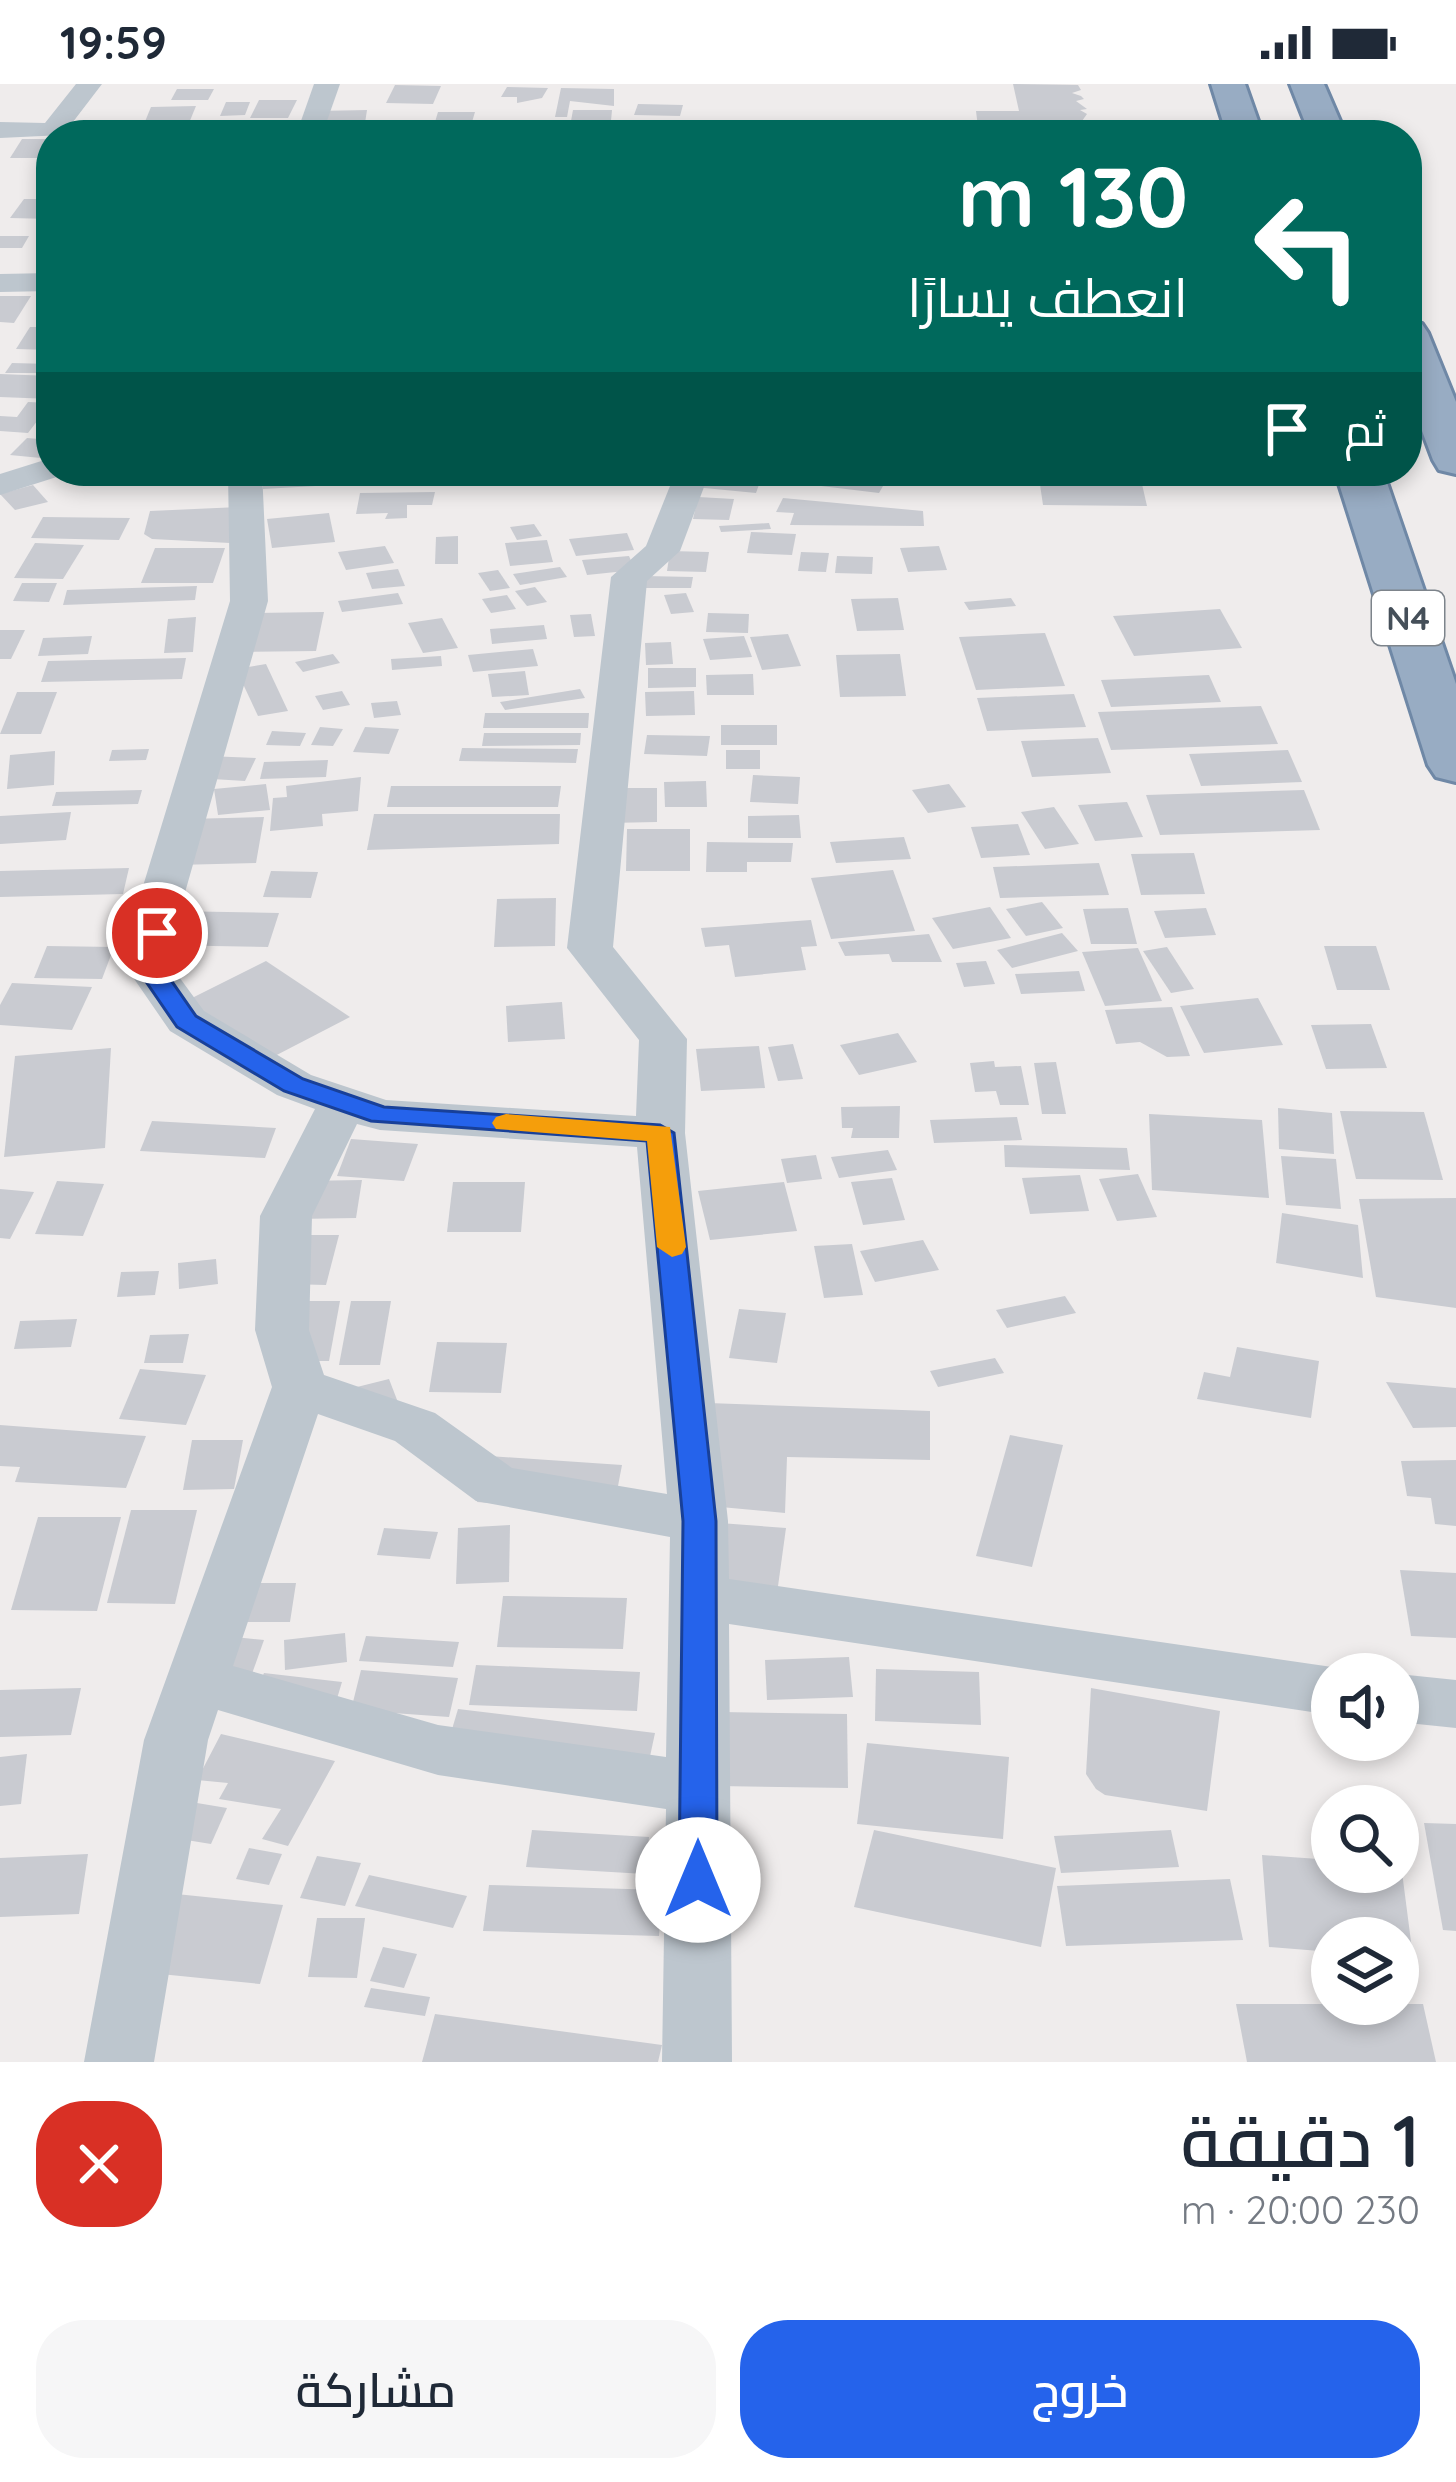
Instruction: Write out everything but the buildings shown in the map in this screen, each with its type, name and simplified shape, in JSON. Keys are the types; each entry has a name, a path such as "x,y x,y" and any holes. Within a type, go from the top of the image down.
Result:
{"highway":[{"path":"1228,84 1240,120"},
{"path":"1307,84 1322,120"},
{"path":"1422,372 1456,460"},
{"name":"N4","path":"1364,486 1456,764"}],"street":[{"path":"60,120 88,84"},
{"path":"314,120 327,84"},
{"path":"0,130 36,131"},
{"path":"0,283 36,277"},
{"path":"0,485 36,473"},
{"path":"245,486 249,601 162,896 151,970 187,1021 294,1085 380,1115 660,1133"},
{"path":"687,486 662,550 629,578 590,949 663,1039 660,1133 700,1521 697,2062"},
{"path":"118,2062 176,1740 300,1388 282,1330 286,1216 343,1102"},
{"path":"300,1388 415,1427 496,1486 700,1521"},
{"path":"699,1597 1311,1688"},
{"path":"197,1680 438,1750 699,1788"},
{"path":"1419,1700 1456,1704"}],"slow traffic":[{"path":"506,1123 660,1133 672,1247"}],"route":[{"path":"157,933 151,970 187,1021 294,1085 380,1115 660,1133 700,1521 698,1880"}]}
